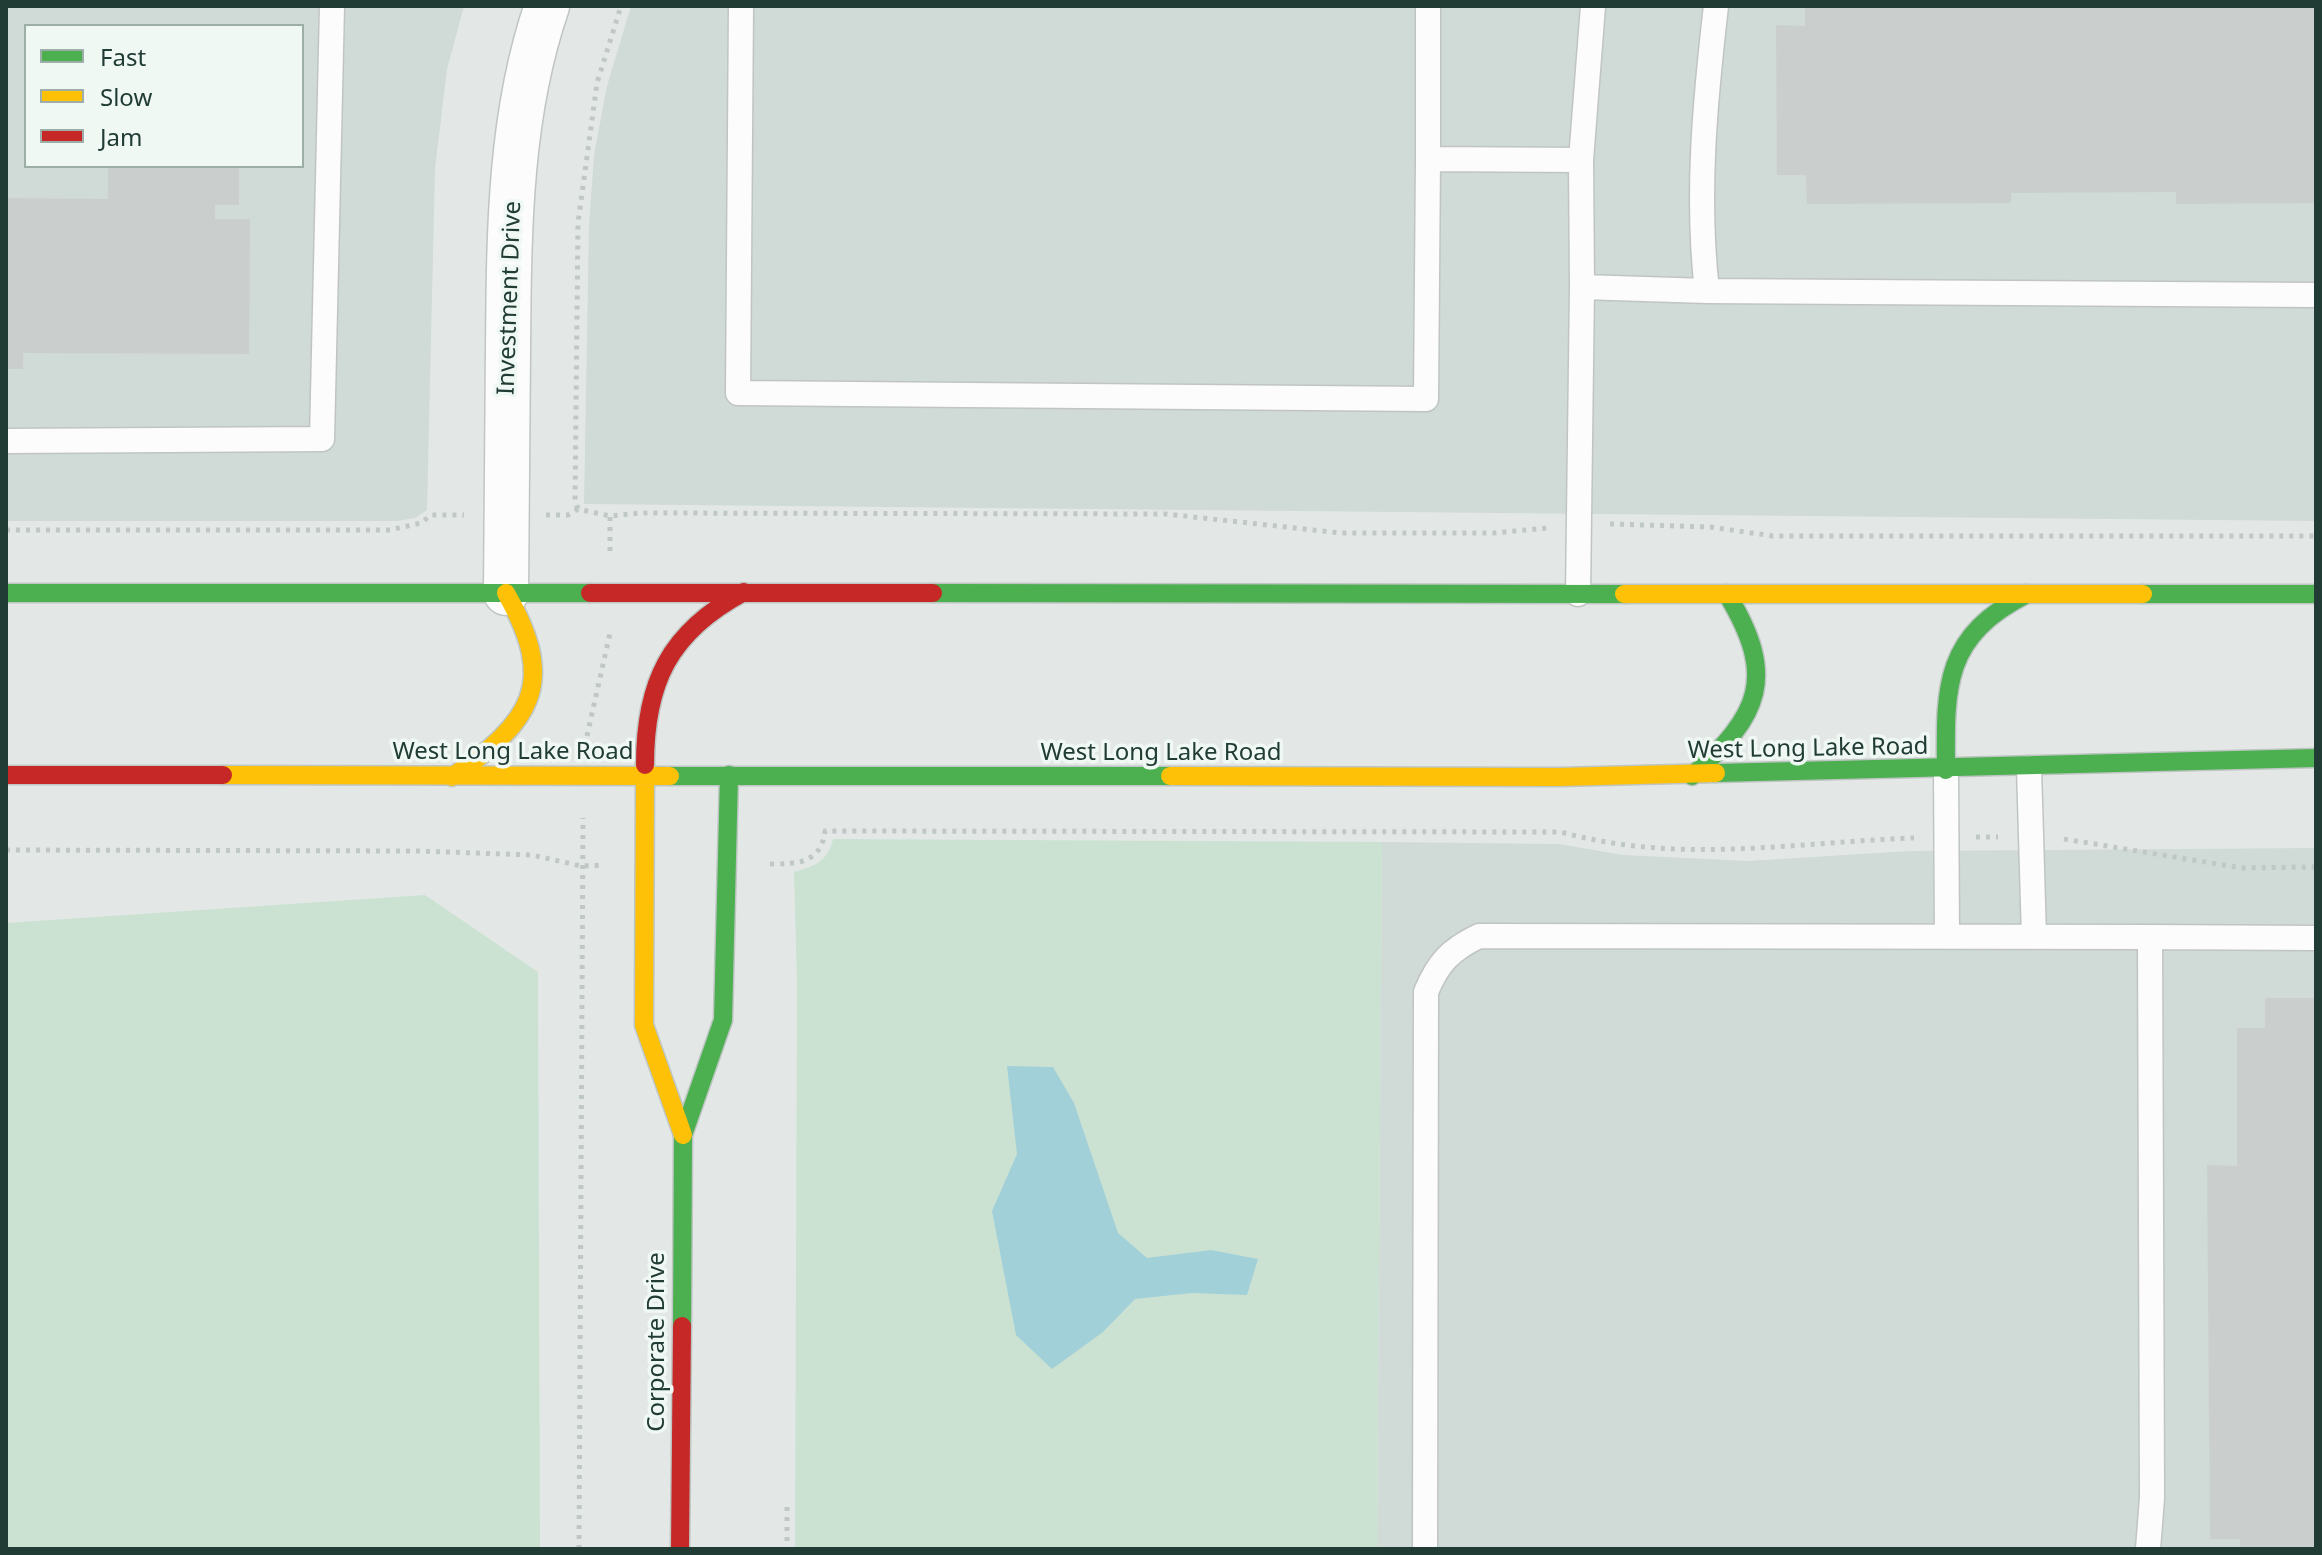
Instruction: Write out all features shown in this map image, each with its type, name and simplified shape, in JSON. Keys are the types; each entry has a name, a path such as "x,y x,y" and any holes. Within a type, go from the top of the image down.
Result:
{"main road":[{"name":"Corporate Drive","path":"683,1135 644,1025 645,723 665,659 714,608 744,592"},
{"path":"6,593 2316,594"},
{"path":"452,777 487,754 512,727 530,700 536,675 535,649 525,622 506,593"},
{"path":"1692,776 1727,747 1747,719 1756,693 1754,639 1727,594"},
{"path":"1946,770 1948,693 1963,643 1979,621 2000,605 2029,594"},
{"name":"West Long Lake Road","path":"6,775 1692,776 2316,758"},
{"name":"Corporate Drive","path":"680,1549 683,1135 723,1020 729,775"}],"street":[{"name":"Investment Drive","path":"506,593 509,246 519,123 539,8"}],"lane":[{"path":"6,441 322,439 332,6"},
{"path":"741,6 738,393 1426,399 1428,6"},
{"path":"1578,594 1581,160 1593,6"},
{"path":"1707,291 1702,246 1702,122 1716,6"},
{"path":"1428,159 1581,160"},
{"path":"1582,287 1707,291 2316,295"},
{"path":"2029,768 2034,937"},
{"path":"1946,770 1947,936"},
{"path":"1425,1549 1426,992 1436,968 1453,949 1479,936 2316,938"},
{"path":"2148,1549 2152,1498 2150,937"}],"path":[{"path":"578,509 575,500 578,223 597,83 621,6"},
{"path":"568,515 578,509 610,516 641,513 1166,514 1341,533 1493,533 1637,523 1773,536 2316,536"},
{"path":"6,530 390,530 421,523 431,515 449,515"},
{"path":"610,516 610,536"},
{"path":"586,741 611,630"},
{"path":"765,864 803,862 816,855 824,844 825,831 1561,832 1635,848 1731,851 1917,838"},
{"path":"1973,837 2006,837"},
{"path":"2057,838 2242,868 2316,867"},
{"path":"579,1549 582,842"},
{"path":"6,850 418,851 532,855 581,866 607,865"},
{"path":"787,1507 787,1549"}],"shaded area":[{"path":"6,6 464,6 447,69 435,169 427,510 415,518 397,521 6,521"},
{"path":"631,6 2316,6 2316,521 584,504 589,226 594,155 607,86"},
{"path":"1382,842 1559,844 1623,855 1748,861 1910,851 2316,848 2316,1549 1377,1549"}],"green space":[{"path":"833,839 1382,842 1377,1549 795,1549 797,982 794,872 820,862 828,853"},
{"path":"425,895 538,972 540,1549 6,1549 6,923"}],"water":[{"path":"1007,1066 1053,1067 1074,1103 1118,1233 1147,1258 1211,1250 1258,1259 1247,1295 1192,1293 1135,1299 1103,1332 1052,1369 1016,1335 992,1211 1017,1154"}],"building":[{"path":"1805,6 2316,6 2316,203 2176,204 2176,192 2011,193 2011,203 1807,204 1806,175 1777,175 1776,25 1805,26"},
{"path":"108,168 239,168 239,205 215,205 215,219 250,219 249,354 23,353 23,369 6,369 6,198 108,199"},
{"path":"2265,998 2316,998 2316,1549 2240,1549 2240,1539 2210,1539 2207,1165 2237,1166 2237,1028 2265,1028"}],"traffic: fast":[{"path":"6,593 590,593"},
{"path":"933,593 1624,594"},
{"path":"1692,776 1734,733 1747,713 1754,693 1756,672 1752,649 1743,623 1727,594"},
{"path":"1946,770 1949,688 1955,666 1979,627 2027,594"},
{"path":"2143,594 2316,594"},
{"path":"1716,773 2316,758"},
{"path":"682,1326 683,1135 723,1020 729,775"},
{"path":"670,776 1170,776"}],"traffic: slow":[{"path":"452,777 502,737 518,718 528,698 533,676 531,652 506,593"},
{"path":"1624,594 2143,594"},
{"path":"645,765 644,1025 683,1135"},
{"path":"1170,776 1559,777 1716,773"},
{"path":"223,775 670,776"}],"traffic: jam":[{"path":"645,765 650,709 666,663 697,624 744,592"},
{"path":"590,593 933,593"},
{"path":"6,775 223,775"},
{"path":"680,1549 682,1326"}]}
